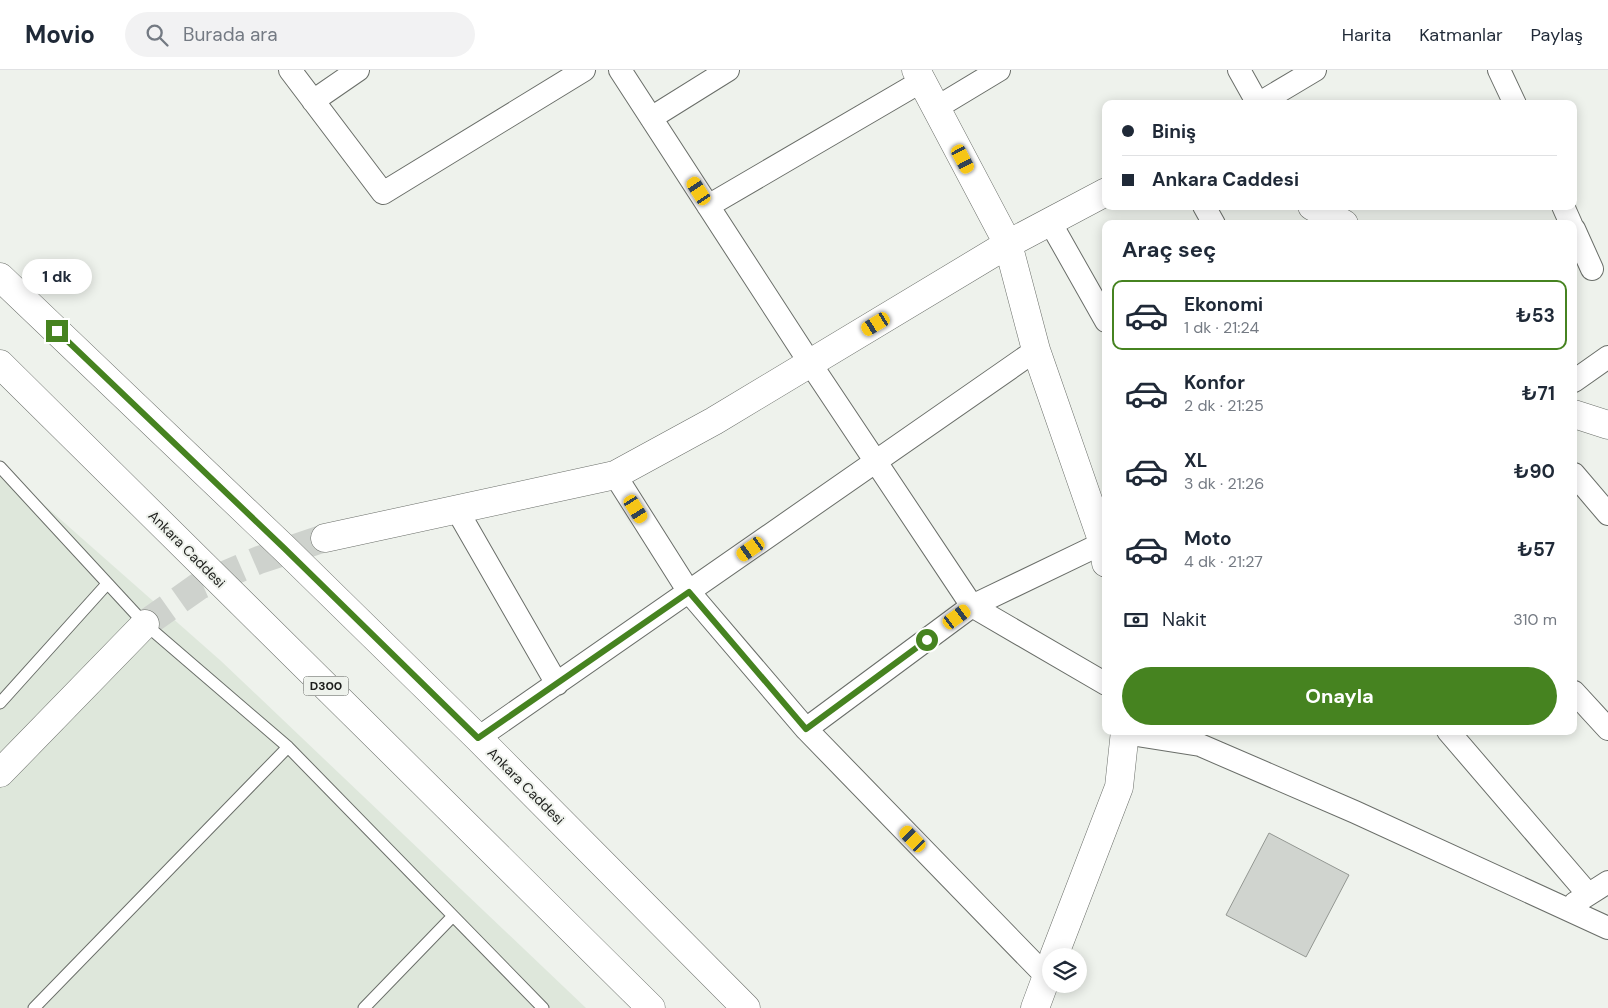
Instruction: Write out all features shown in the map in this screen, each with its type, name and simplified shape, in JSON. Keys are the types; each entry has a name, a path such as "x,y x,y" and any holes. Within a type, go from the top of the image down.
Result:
{"main road":[{"path":"919,76 1008,244 1036,350 1102,544"},
{"path":"325,538 615,476 714,421 1008,244 1102,194"},
{"path":"1319,210 1337,220"},
{"name":"Ankara Caddesi","path":"0,277 284,548 478,738 746,1008"},
{"name":"Ankara Caddesi","path":"0,364 651,1008"},
{"path":"1577,415 1608,425"},
{"path":"0,773 145,624"},
{"path":"1058,948 1119,787 1125,735"},
{"path":"1035,1008 1042,990"}],"street":[{"path":"290,70 384,193 584,70"},
{"path":"313,100 358,70"},
{"path":"620,70 810,363 972,606 1102,682"},
{"path":"651,118 728,70"},
{"path":"936,108 998,70"},
{"path":"1239,70 1256,100"},
{"path":"1265,100 1315,70"},
{"path":"1499,70 1513,100"},
{"path":"708,206 919,76"},
{"path":"1050,222 1102,314"},
{"path":"1577,236 1592,269"},
{"path":"478,738 1036,350"},
{"path":"1577,379 1608,357"},
{"path":"615,476 689,592 806,729 1042,957"},
{"path":"1577,478 1608,514"},
{"path":"457,510 557,684"},
{"path":"806,729 972,606 1102,554"},
{"path":"1577,695 1608,730"},
{"path":"1164,735 1204,738 1355,812 1565,910 1608,928"},
{"path":"1451,735 1588,894"},
{"path":"1565,910 1608,882"}],"lane":[{"path":"0,467 145,624 288,747 543,1008"},
{"path":"0,704 107,584"},
{"path":"34,1008 288,747"},
{"path":"364,1008 453,916"}],"shaded area":[{"path":"0,466 221,661 586,1008 0,1008"}],"building":[{"path":"1269,833 1349,875 1306,957 1226,915"}],"tunnel":[{"path":"145,624 199,586 259,560 325,538"}],"route":[{"path":"57,331 284,548 478,738 689,592 806,729 927,640"}]}
